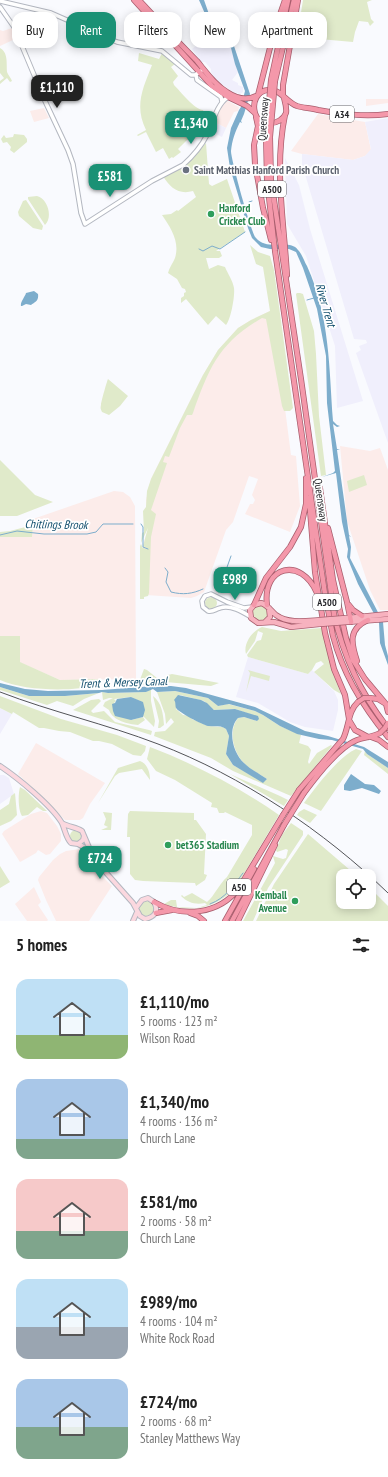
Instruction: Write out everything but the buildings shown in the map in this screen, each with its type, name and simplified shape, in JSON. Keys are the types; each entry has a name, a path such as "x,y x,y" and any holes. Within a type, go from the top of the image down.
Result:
{"highway":[{"path":"134,0 216,90 228,97 242,101 257,96 264,91 270,90 278,92 284,97"},
{"path":"139,0 200,72 242,101 263,122 270,123 278,121 292,106 296,106"},
{"path":"272,239 263,208 255,164 254,145 258,126 254,105 274,32 285,0"},
{"name":"Queensway","path":"288,0 273,81 268,137 267,180 272,239 333,637 343,665 357,694 373,719 388,737"},
{"name":"Queensway","path":"273,81 294,0"},
{"path":"282,240 280,181 281,143 286,113 283,85 298,0"},
{"name":"A34","path":"284,97 296,106 344,114 369,116 388,114"},
{"name":"Queensway","path":"268,137 271,180 282,240 326,564 338,634 351,669 362,690 374,710 388,728"},
{"path":"305,454 312,546 320,600 334,669 345,695 349,719 355,730 381,742 388,747"},
{"path":"253,606 266,578 290,547 301,527 306,500 305,454"},
{"path":"312,456 330,538 348,602 348,620"},
{"path":"320,488 329,553 343,627 353,660 372,689 387,705 388,712"},
{"path":"268,607 266,596 268,584 279,572 289,570 296,570 305,575 311,582 320,600"},
{"path":"348,602 353,610 367,618 358,626 352,638 361,672"},
{"path":"349,719 353,707 362,699 378,699 387,705"},
{"name":"A50","path":"232,921 302,792 326,758 343,739 348,729 349,719"},
{"path":"370,737 380,733 388,722"},
{"name":"A50","path":"188,912 209,909 228,900 239,888 283,815 302,792 347,746 357,740 370,737"},
{"name":"A50","path":"238,921 272,854 284,825"},
{"name":"A50","path":"226,921 270,837"},
{"path":"246,903 256,875"},
{"path":"154,902 172,910 188,912 198,916 204,921"},
{"path":"156,913 172,910"}],"main road":[{"path":"320,622 301,622 289,620 277,616 268,607 261,603 253,606 250,612 251,617 256,622 274,622 291,626 384,617 388,614"},
{"path":"264,622 270,617 268,607"},
{"path":"0,766 30,789 48,807 62,823 71,843 78,844 91,852"},
{"path":"62,823 80,830 91,852 106,874 126,894 143,920 152,917 156,913 154,902 148,898 142,900 126,894"},
{"path":"67,837 69,832 74,828"},
{"path":"78,844 83,840 84,836"},
{"path":"133,921 136,910 142,900"}],"street":[{"path":"0,1 50,13 101,36 128,45 162,51 191,75 200,72"},
{"path":"0,7 14,27 19,43 68,150 73,164 81,214 85,224 152,181 183,165 207,136 222,102 228,97"},
{"path":"200,72 197,80 221,97 222,102"},
{"path":"251,617 240,610 226,607 213,612 208,612 204,609 202,603 204,598 208,595 213,595 244,608 253,606"},
{"path":"218,598 220,603 218,609"}],"shaded area":[{"path":"12,28 12,40 0,46 0,30 3,31"},
{"path":"231,48 238,72 232,80 243,87 243,92 240,94 233,92 215,79 211,69 205,62 201,62 192,49"},
{"path":"366,99 388,99 388,103 366,106"},
{"path":"226,100 239,107 238,111 234,112 226,128 214,122"},
{"path":"44,108 49,118 34,122 30,111"},
{"path":"318,114 365,122 371,150 369,153 353,160 302,154 291,151"},
{"path":"388,118 388,443 356,353 361,350 359,346 367,343 366,340 354,339 302,164 302,154 353,160 365,156 371,149 365,122"},
{"path":"214,122 226,128 222,137 210,131"},
{"path":"285,158 299,185 310,229 363,401 337,408 335,346 306,256 287,224"},
{"path":"270,311 291,455 296,456 300,506 290,532 245,514 250,504 253,504 255,500 252,495 258,479 249,476 233,522 226,530 204,592 191,598 146,595 143,545 148,529 146,500 151,479 203,375 218,350 238,328"},
{"path":"340,446 370,451 380,448 388,470 388,610 380,610 370,590 347,521"},
{"path":"114,491 123,492 130,497 135,506 136,679 60,680 19,662 20,636 0,636 0,537 32,537 33,519"},
{"path":"248,657 308,674 312,670 334,691 338,700 338,710 333,731 305,727 290,722 258,703 236,697"},
{"path":"0,708 12,714 0,734"},
{"path":"36,743 105,783 90,804 83,818 80,820 65,820 18,774"},
{"path":"0,775 4,775 9,778 14,794 0,804"},
{"path":"41,811 47,813 57,826 61,834 61,841 50,854 46,855 38,850 36,853 20,862 2,834 4,831 31,814"},
{"path":"80,849 86,853 99,873 112,886 89,921 56,921 38,880 39,877 60,854 66,851"},
{"path":"34,887 41,902 38,905 48,920 47,921 27,921 15,904"}],"green space":[{"path":"303,0 372,0 367,2 371,19 374,22 370,26 368,22 359,21 353,42 327,40 327,12 301,12"},
{"path":"0,48 5,53 7,72 12,81 10,82 7,78 0,84 0,81 4,78 0,73"},
{"path":"139,53 159,59 162,53 175,64 171,67 178,76 173,82 174,85 196,107 203,110 205,115 198,131 197,130 178,149 181,152 173,158 172,157 169,159 163,148 156,152 146,132 138,136 137,135 146,130 142,121 140,105 143,89 152,65 138,61"},
{"path":"14,134 24,135 27,142 14,153 10,150 11,147 7,142 3,143 1,139 4,135 6,138 13,137"},
{"path":"206,143 209,184 212,186 227,179 245,232 216,251 220,251 222,256 219,258 206,258 209,269 218,265 225,267 232,280 234,292 232,307 230,318 226,325 216,316 208,325 186,299 181,303 181,298 186,292 185,289 182,288 177,279 168,273 175,258 176,246 174,235 162,215 171,214 177,210 178,211 196,197 193,191 183,192 175,190 163,176 182,167 196,155"},
{"path":"37,196 44,201 48,209 49,218 45,225 28,199 28,197"},
{"path":"26,200 43,226 42,230 33,228 19,216 18,212 23,201"},
{"path":"250,245 258,252 270,256 274,270 293,408 290,411 284,411 282,406 266,319 262,318 247,327 235,337 217,358 204,383 192,415 187,415 180,428 169,457 165,456 163,462 167,463 151,510 156,514 151,537 149,593 148,596 144,597 144,599 140,599 141,544 143,548 148,549 143,546 148,528 141,543 142,533 144,532 143,511 146,507 147,491 151,479 203,375 218,350 238,328 270,311 263,267 256,264"},
{"path":"296,294 303,294 314,331 319,416 326,475 321,476"},
{"path":"108,379 128,396 120,406 109,415 102,412 101,408"},
{"path":"0,460 35,495 53,502 17,516 0,516"},
{"path":"364,475 367,485 349,492 347,481"},
{"path":"33,525 32,537 0,537 0,532"},
{"path":"209,597 213,597 217,603 213,609 209,609 205,605 205,601"},
{"path":"260,605 266,607 268,613 266,619 260,621 254,619 252,613 254,607"},
{"path":"262,627 281,631 322,628 333,673 341,694 334,690 314,672 324,664 321,661 316,663 308,674 248,657 247,655 257,641 261,640 263,633 258,631 255,641 246,654 245,650 247,642 258,629"},
{"path":"0,636 20,636 20,662 60,680 99,679 98,685 75,689 49,689 10,684 0,680"},
{"path":"144,669 157,678 166,679 168,675 172,674 219,683 211,686 154,681 150,684 138,685"},
{"path":"248,670 270,676 269,681 251,676 246,692 250,673"},
{"path":"0,687 29,696 65,696 99,693 84,699 73,706 57,701 47,705 0,690"},
{"path":"151,689 151,701 155,721 154,727 143,716 139,701 131,697 114,699 116,701 114,703 131,720 143,717 145,720 138,725 125,723 117,719 103,706 105,702 113,698 103,700 102,692 146,692"},
{"path":"175,691 208,698 218,706 228,704 255,711 280,726 301,735 299,743 308,746 311,750 308,762 309,764 317,753 331,745 332,746 291,796 233,771 211,758 154,736 155,732 165,731 174,722 171,718 166,724 165,714 157,692","holes":["180,695 204,701 214,710 235,709 258,717 257,721 244,717 238,718 233,728 233,740 234,746 245,765 267,779 263,782 233,765 226,754 229,736 226,729 223,727 208,726 192,719 190,716 183,715 176,709 176,702"]},
{"path":"0,696 61,719 117,735 146,746 145,751 141,756 133,755 112,744 93,741 70,732 39,728 13,712 12,714 0,708"},
{"path":"153,696 160,705 162,713 164,725 160,728 158,728 159,721"},
{"path":"99,699 101,701 91,711 93,713 104,711 115,722 152,731 151,735 73,710 91,700"},
{"path":"150,747 217,777 249,795 279,815 236,887 220,900 212,904 197,908 207,905 205,903 192,903 181,896 182,895 184,897 192,893 207,902 210,899 227,877 252,835 252,825 225,812 219,813 217,808 211,807 212,803 175,780 156,771 147,759"},
{"path":"356,749 362,751 321,811 304,803 335,765"},
{"path":"365,751 367,754 388,768 388,774 364,755"},
{"path":"140,761 147,766 150,780 142,769 119,773 115,776 98,803 118,768"},
{"path":"230,774 280,796 288,800 284,806"},
{"path":"20,787 47,811 43,811 37,807 28,815 22,816 19,802"},
{"path":"15,793 17,815 11,821 0,826 0,810 9,804 11,796"},
{"path":"304,809 317,815 310,823 297,815"},
{"name":"bet365 Stadium","path":"130,811 194,813 194,820 196,820 206,834 204,874 207,875 205,880 196,886 195,883 135,880 130,874 130,837 127,837 128,814"},
{"path":"103,812 112,813 111,830 101,830 108,827 104,825 106,819"},
{"path":"291,823 303,831 303,835 268,888 253,921 243,921 275,863 273,856 283,859 286,858 288,850 286,849 277,852 276,850 282,835"},
{"path":"74,830 78,830 82,836 78,842 74,842 70,838 70,834"},
{"path":"308,834 349,869 336,869 336,909 376,909 376,894 388,906 388,921 256,921 274,884"},
{"path":"93,846 99,846 99,848 105,849 109,848 113,852 119,853 118,860 109,856 102,858"},
{"path":"0,866 10,882 0,888"},
{"path":"146,900 153,905 154,908 149,915 146,916 139,911 138,908 143,901"},
{"path":"171,900 176,900 177,907 197,908 174,907 164,904"}],"water":[{"path":"199,0 204,0 208,12 204,12"},
{"path":"231,48 235,48 250,94 241,121 242,123 240,122 232,143 231,151 234,168 253,233 256,238 266,244 289,245 298,250 315,285 327,342 333,421 340,426 337,427 333,424 337,449 340,449 337,450 349,535 351,537 349,536 351,547 350,558 383,622 388,665 380,643 379,623 358,584 347,557 348,549 342,522 336,473 322,477 335,471 327,403 326,356 317,309 296,252 289,249 270,249 261,247 252,238 230,168 227,148 231,128 241,107 245,91"},
{"path":"34,291 38,294 36,301 31,305 26,304 21,306 26,293"},
{"path":"0,683 25,689 48,691 102,690 154,686 186,688 255,707 305,731 364,747 388,762 388,768 367,754 363,749 332,740 319,739 297,734 255,711 229,704 218,706 208,698 175,691 157,692 153,689 146,692 102,692 65,696 29,696 0,687"},
{"path":"178,695 201,700 207,703 214,710 235,709 258,716 259,719 257,721 244,717 238,718 232,735 234,748 240,759 267,779 263,783 233,765 226,754 229,736 226,729 205,725 178,710 174,700"},
{"path":"131,697 143,702 145,710 143,717 131,720 115,716 112,704 115,703 117,699"},
{"path":"351,774 365,784 374,785 381,791 379,794 362,788 350,791 344,790 344,785"}],"waterway":[{"path":"199,249 203,251 212,246 220,249 245,232"},
{"name":"Chitlings Brook","path":"307,300 314,298"},
{"name":"Chitlings Brook","path":"0,535 17,531 44,534 87,534 96,532 103,524 133,524"},
{"name":"Chitlings Brook","path":"141,524 143,527 143,547 148,549"},
{"name":"Chitlings Brook","path":"219,580 226,570 231,556"},
{"name":"Chitlings Brook","path":"165,568 168,572 166,582 171,592 187,594 203,589"},
{"path":"210,904 225,895 243,873"}],"railway":[{"path":"0,692 158,744 220,772 251,789 309,827 337,848 388,893"}],"place":[{"name":"Saint Matthias Hanford Parish Church","path":"186,170"},
{"name":"Hanford Cricket Club","path":"211,214"},
{"name":"bet365 Stadium","path":"168,845"},
{"name":"Kemball Avenue","path":"295,901"}],"water label":[{"name":"River Trent","path":"326,305"},
{"name":"Trent & Mersey Canal","path":"123,682"}]}
